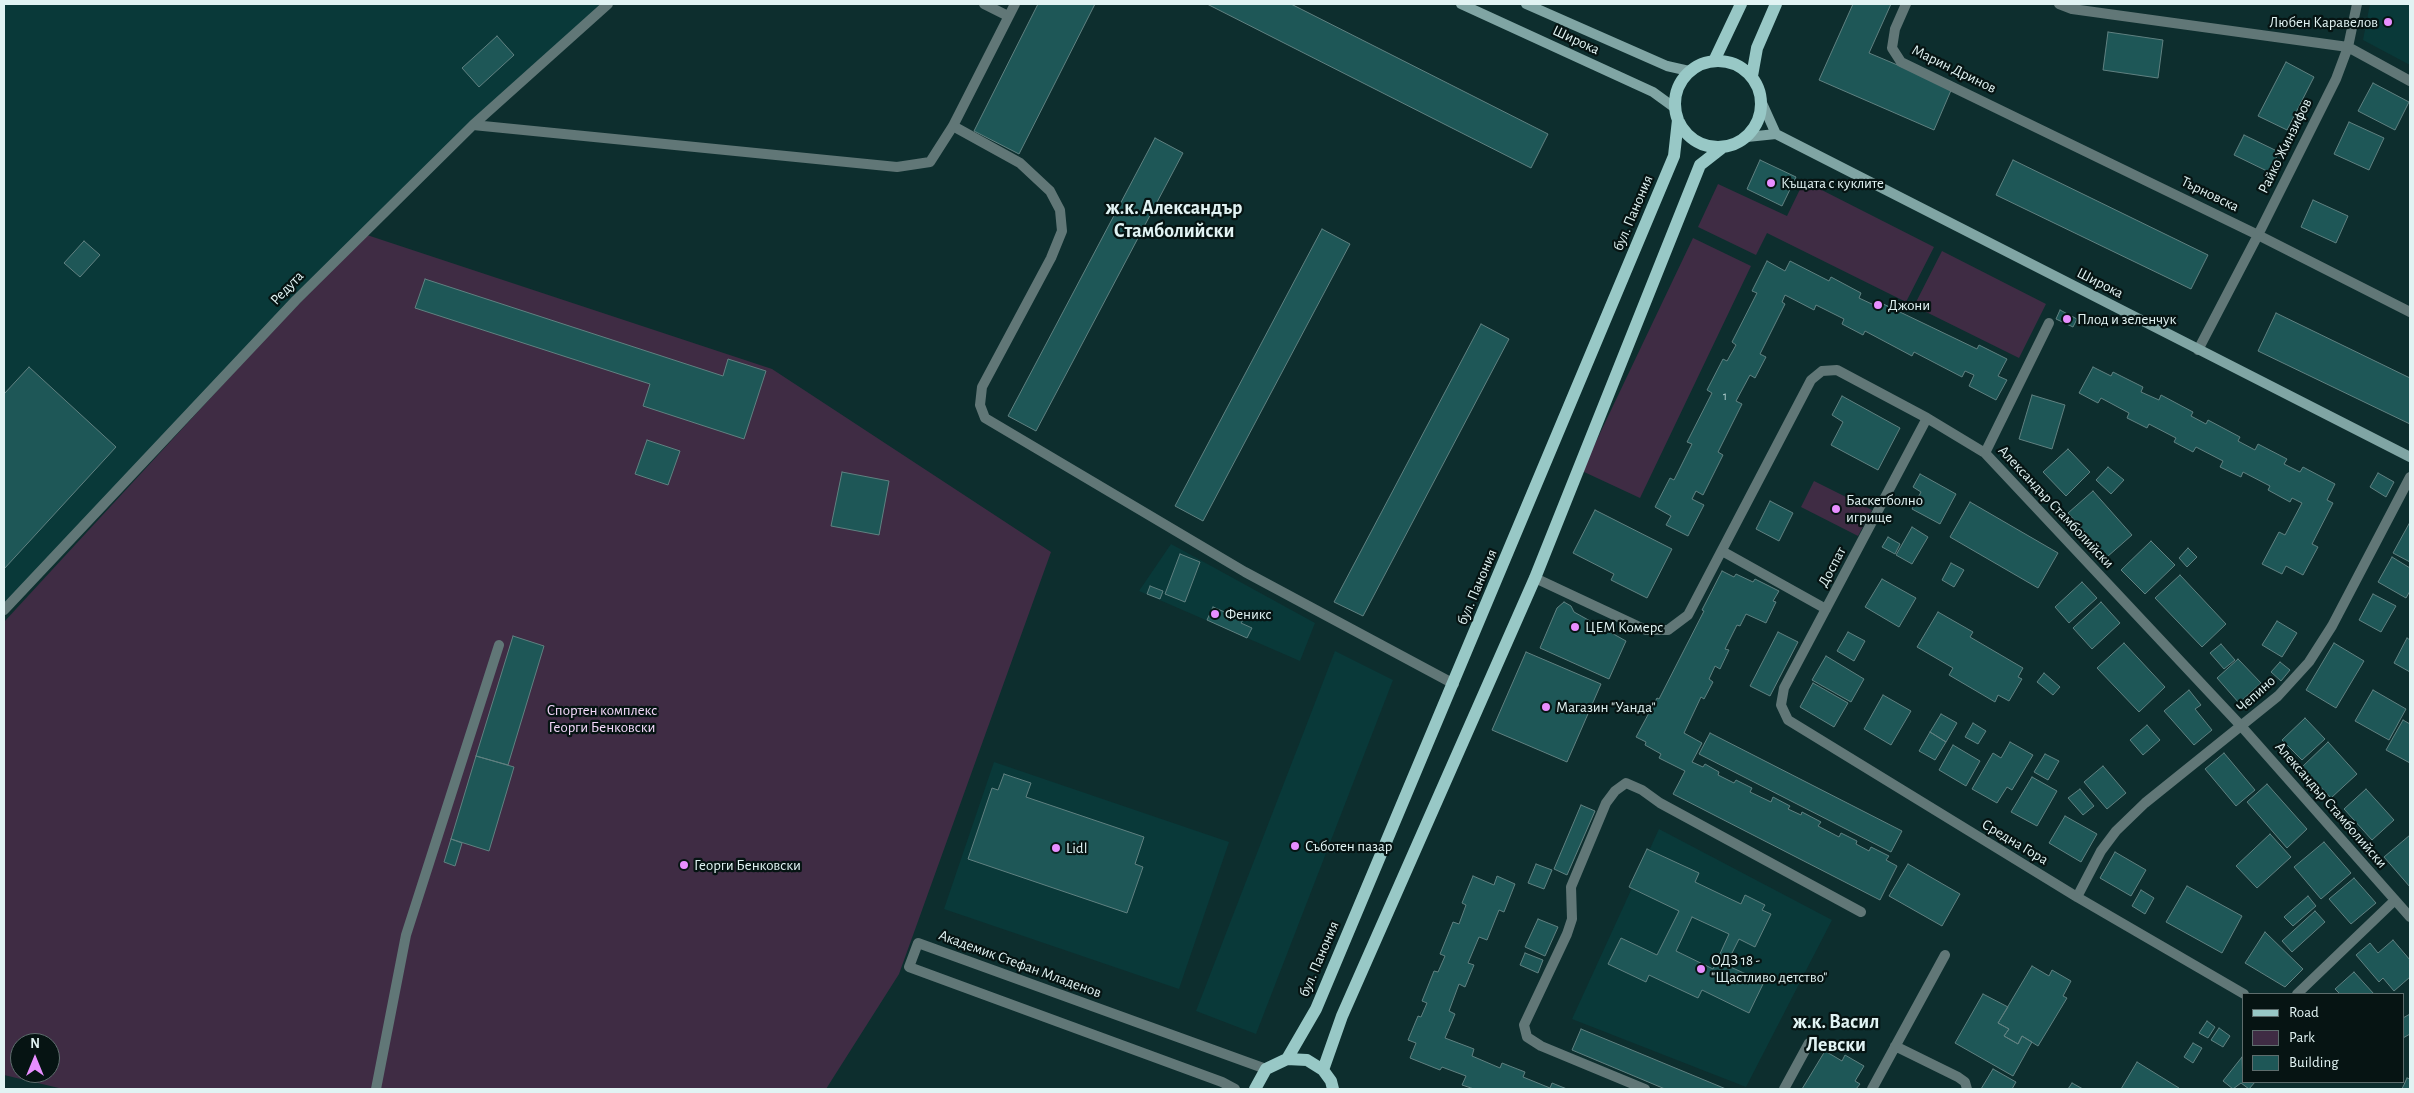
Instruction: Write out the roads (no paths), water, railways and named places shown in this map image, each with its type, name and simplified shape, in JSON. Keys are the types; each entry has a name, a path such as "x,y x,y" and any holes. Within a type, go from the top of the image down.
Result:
{"main road":[{"name":"Широка","path":"1461,4 1653,92 1676,114"},
{"name":"Широка","path":"1526,4 1667,66 1689,71"},
{"path":"1714,61 1741,4"},
{"path":"1752,76 1757,48 1776,4"},
{"path":"1689,71 1701,64 1714,61 1735,64 1752,76 1759,88 1762,102 1776,134 1747,137"},
{"name":"бул. Панония","path":"1288,1059 1316,1009 1674,156 1677,88 1689,71"},
{"path":"1676,114 1683,130 1700,144 1722,147 1740,142 1747,137 1758,122 1762,102"},
{"name":"Широка","path":"1776,134 2410,457"},
{"path":"1323,1070 1342,1016 1535,578 1700,165 1722,147"},
{"path":"1255,1089 1266,1068 1288,1059 1307,1060 1323,1070 1331,1081 1333,1089"}],"street":[{"name":"Редута","path":"4,610 296,300 473,125 608,4"},
{"path":"984,4 1008,16"},
{"path":"473,125 897,167 930,162 953,126 1015,4"},
{"name":"Марин Дринов","path":"1906,4 1895,29 1892,48 1901,62 1996,106"},
{"path":"2059,4 2072,9 2348,47 2410,81"},
{"name":"Райко Жинзифов","path":"2198,350 2336,79 2348,47 2357,4"},
{"name":"Търновска","path":"1996,106 2410,312"},
{"path":"953,126 1020,163 1050,191 1060,210 1062,230 1051,258 982,387 980,405 985,418 1245,572 1454,684"},
{"path":"1985,453 2049,323"},
{"name":"Александър Стамболийски","path":"1535,578 1636,627 1646,630 1668,630 1688,616 1811,380 1822,371 1837,370 1927,418 1985,453 2242,727 2410,917"},
{"name":"Доспат","path":"1781,705 1784,688 1927,418"},
{"name":"Чепино","path":"2076,897 2101,851 2116,831 2145,803 2242,727 2278,696 2309,662 2332,626 2410,477"},
{"path":"1722,551 1826,609"},
{"path":"376,1089 406,935 499,645"},
{"name":"Средна Гора","path":"1781,705 1788,720 2076,897 2242,993"},
{"path":"1645,1089 1541,1046 1527,1037 1524,1025 1567,934 1572,919 1571,888 1606,803 1614,791 1626,783 1642,790 1660,803 1861,912"},
{"path":"2298,993 2395,900"},
{"name":"Академик Стефан Младенов","path":"1234,1089 1222,1082 909,967 918,944 1266,1068"},
{"path":"1872,1089 1945,955"},
{"path":"1784,1089 1809,1043"},
{"path":"1895,1046 1958,1077 1965,1082 1967,1089"}],"place":[{"name":"Любен Каравелов","path":"2388,22"},
{"name":"Къщата с куклите","path":"1771,183"},
{"name":"Джони","path":"1878,305"},
{"name":"Плод и зеленчук","path":"2067,319"},
{"name":"Баскетболно игрище","path":"1836,509"},
{"name":"Феникс","path":"1215,614"},
{"name":"ЦЕМ Комерс","path":"1575,627"},
{"name":"Магазин \"Уанда\"","path":"1546,707"},
{"name":"Съботен пазар","path":"1295,846"},
{"name":"Lidl","path":"1056,848"},
{"name":"Георги Бенковски","path":"684,865"},
{"name":"ОДЗ 18 - \"Щастливо детство\"","path":"1701,969"}],"district":[{"name":"ж.к. Александър Стамболийски","path":"1174,220"},
{"name":"ж.к. Васил Левски","path":"1836,1034"}],"park label":[{"name":"Спортен комплекс Георги Бенковски","path":"602,718"}]}
